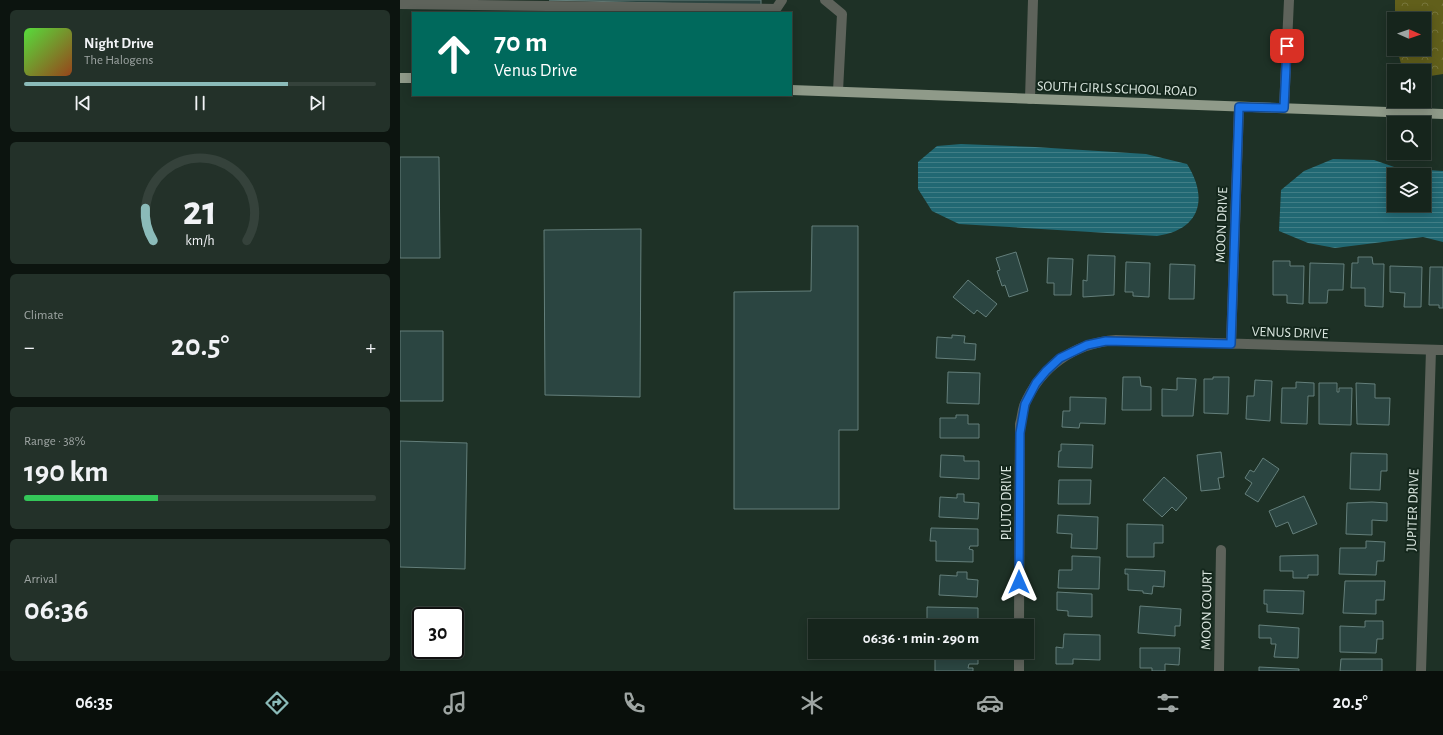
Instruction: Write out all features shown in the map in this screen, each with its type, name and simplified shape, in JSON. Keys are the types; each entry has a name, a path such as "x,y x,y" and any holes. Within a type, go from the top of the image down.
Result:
{"main road":[{"path":"400,78 412,78"},
{"name":"SOUTH GIRLS SCHOOL ROAD","path":"792,90 1443,114"}],"street":[{"path":"400,4 776,9 782,0"},
{"path":"825,0 842,14 838,92"},
{"path":"1030,99 1033,0"},
{"path":"1284,108 1288,0"},
{"name":"MOON DRIVE","path":"1231,344 1239,107"},
{"name":"VENUS DRIVE","path":"1025,404 1033,389 1046,371 1060,358 1092,344 1116,340 1443,350"},
{"name":"JUPITER DRIVE","path":"1421,671 1432,350"},
{"name":"PLUTO DRIVE","path":"1019,619 1020,428 1025,404"},
{"name":"MOON COURT","path":"1219,671 1221,550"},
{"path":"1019,659 1019,671"}],"green space":[{"path":"1395,0 1443,0 1443,74 1431,76 1431,64 1401,64 1399,56 1431,56 1431,12 1395,12"}],"water":[{"path":"961,144 1146,154 1187,164 1198,189 1199,201 1191,220 1183,227 1172,233 1157,236 959,224 932,211 918,189 918,162 937,146"},
{"path":"1333,159 1374,160 1397,168 1387,168 1387,212 1431,212 1431,170 1443,171 1443,242 1423,237 1335,248 1308,243 1279,231 1281,190 1304,171"}],"building":[{"path":"549,0 761,0 761,6"},
{"path":"400,157 439,157 440,258 400,258"},
{"path":"812,226 858,226 858,430 839,430 839,509 734,509 734,292 811,291"},
{"path":"641,229 640,397 545,395 544,230"},
{"path":"1016,252 1028,291 1009,297 1005,285 1002,286 997,271 1000,270 996,258"},
{"path":"1088,255 1115,256 1114,295 1083,297 1083,280 1087,281"},
{"path":"1358,257 1372,257 1373,264 1384,264 1383,307 1365,306 1365,288 1351,288 1352,263 1358,263"},
{"path":"1048,258 1073,259 1071,295 1054,295 1054,283 1047,283"},
{"path":"1273,261 1290,261 1290,266 1304,266 1303,304 1287,303 1287,295 1273,295"},
{"path":"1126,262 1150,263 1149,297 1133,296 1133,292 1125,292"},
{"path":"1310,263 1344,264 1343,290 1328,290 1327,303 1309,303"},
{"path":"1170,264 1195,265 1194,299 1169,299"},
{"path":"1390,266 1422,267 1421,307 1404,307 1405,293 1390,292"},
{"path":"1430,267 1443,267 1443,308 1439,308 1439,305 1429,305"},
{"path":"968,280 997,304 986,317 977,310 974,314 953,297"},
{"path":"400,331 443,331 443,401 400,401"},
{"path":"952,335 965,336 964,343 976,344 975,360 936,358 937,337 952,338"},
{"path":"948,372 980,373 979,404 947,403"},
{"path":"1123,377 1140,377 1141,386 1151,387 1151,410 1122,410"},
{"path":"1213,377 1229,377 1228,414 1204,413 1204,379 1213,379"},
{"path":"1177,378 1196,379 1193,416 1162,416 1162,389 1177,390"},
{"path":"1255,380 1272,381 1270,421 1246,419 1247,396 1254,396"},
{"path":"1296,382 1314,383 1314,396 1308,396 1307,424 1281,423 1282,388 1296,388"},
{"path":"1319,383 1337,383 1337,392 1339,392 1339,388 1352,388 1351,425 1319,424"},
{"path":"1356,383 1375,384 1375,398 1390,398 1389,425 1357,424"},
{"path":"1070,397 1106,398 1105,424 1080,423 1079,428 1062,427 1063,411 1070,411"},
{"path":"956,415 968,415 968,424 979,424 979,438 940,438 940,418 956,418"},
{"path":"400,441 467,443 465,569 400,567"},
{"path":"1061,444 1093,445 1092,468 1058,467"},
{"path":"1221,452 1224,477 1218,478 1220,489 1201,491 1197,455"},
{"path":"1351,453 1387,454 1387,471 1381,471 1380,490 1350,489"},
{"path":"941,455 964,456 964,461 979,461 979,479 940,477"},
{"path":"1263,458 1279,469 1258,502 1245,494 1252,483 1245,478 1250,470 1254,472"},
{"path":"1164,477 1187,498 1176,511 1172,507 1162,517 1143,500"},
{"path":"1059,480 1091,480 1090,504 1058,504"},
{"path":"957,494 964,494 964,502 979,503 978,519 939,517 940,497 957,498"},
{"path":"1304,496 1317,524 1293,534 1288,522 1276,527 1269,511"},
{"path":"1347,503 1387,503 1387,521 1372,520 1372,535 1346,534"},
{"path":"1058,515 1098,517 1097,549 1071,548 1072,534 1057,533"},
{"path":"1127,524 1163,525 1163,543 1154,543 1154,557 1127,557"},
{"path":"931,528 978,529 978,546 970,546 969,549 973,550 973,562 936,561 936,541 930,541"},
{"path":"1366,541 1385,542 1384,561 1377,561 1376,575 1339,574 1340,548 1366,548"},
{"path":"1318,555 1318,575 1308,575 1308,578 1293,578 1293,571 1280,571 1280,556"},
{"path":"1072,556 1100,557 1099,589 1058,588 1059,570 1072,570"},
{"path":"1125,569 1165,571 1164,587 1153,586 1152,594 1143,593 1143,591 1128,590 1128,574 1125,574"},
{"path":"957,572 967,572 967,579 978,580 977,597 939,595 940,575 957,576"},
{"path":"1345,581 1385,581 1384,600 1376,600 1376,614 1343,613"},
{"path":"1264,590 1304,591 1303,614 1267,612 1267,604 1264,604"},
{"path":"1057,592 1092,594 1092,617 1068,616 1068,611 1057,610"},
{"path":"1140,606 1181,609 1180,626 1175,626 1175,636 1138,633"},
{"path":"927,607 978,608 978,619 927,619"},
{"path":"1365,621 1383,621 1383,639 1377,639 1376,653 1340,652 1340,626 1365,627"},
{"path":"1259,625 1299,628 1298,658 1274,657 1276,644 1271,644 1271,638 1259,638"},
{"path":"1064,634 1100,635 1100,660 1073,659 1073,664 1056,664 1056,647 1063,648"},
{"path":"1140,648 1180,648 1179,665 1165,664 1165,671 1152,671 1152,668 1140,668"},
{"path":"935,659 978,659 978,664 969,664 968,668 973,668 973,671 935,671"},
{"path":"1341,659 1382,659 1382,671 1340,671"},
{"path":"1259,667 1299,669 1299,671 1259,671"}],"route":[{"path":"1019,582 1020,424 1029,395 1036,383 1046,371 1064,355 1087,345 1106,341 1116,340 1231,344 1239,107 1284,108 1287,46"}]}
